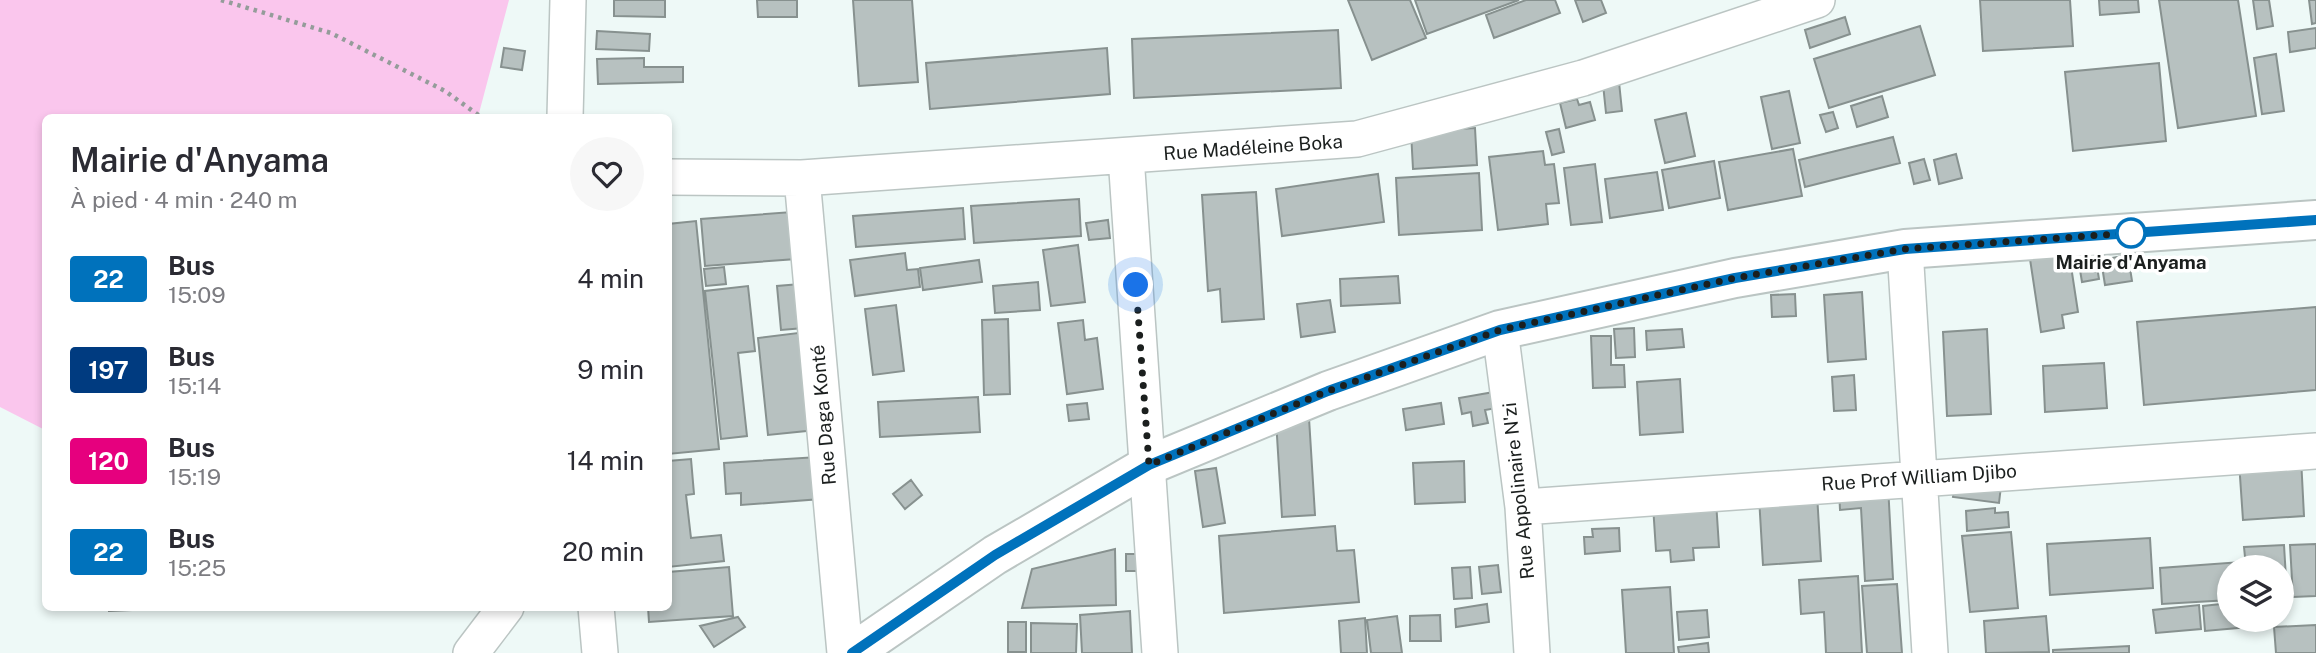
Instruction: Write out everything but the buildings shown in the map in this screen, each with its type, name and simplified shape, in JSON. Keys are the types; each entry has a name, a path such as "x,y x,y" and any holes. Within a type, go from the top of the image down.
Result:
{"main road":[{"path":"852,653 995,555 1149,465 1328,391 1500,330 1735,278 1905,249 2316,220"}],"street":[{"path":"565,114 568,0"},
{"name":"Rue Madéleine Boka","path":"672,177 802,178 1357,139 1583,78 1817,0"},
{"path":"1126,156 1160,653"},
{"name":"Rue Daga Konté","path":"802,178 845,653"},
{"path":"1905,249 1930,653"},
{"name":"Rue Appolinaire N'zi","path":"1500,330 1523,507 1532,653"},
{"name":"Rue Prof William Djibo","path":"1523,507 2316,451"},
{"path":"471,653 503,611"},
{"path":"596,611 600,653"}],"path":[{"path":"221,0 331,33 445,91 477,114"}],"shaded area":[{"path":"0,0 509,0 479,114 42,114 42,428 0,407"}],"bus line":[{"name":"22","path":"852,653 995,555 1149,465 1328,391 1500,330 1735,278 1905,249 2316,220"}],"place":[{"name":"Mairie d'Anyama","path":"2131,233"}],"route":[{"path":"1136,285 1149,465 1328,391 1500,330 1735,278 1905,249 2131,233"}]}
